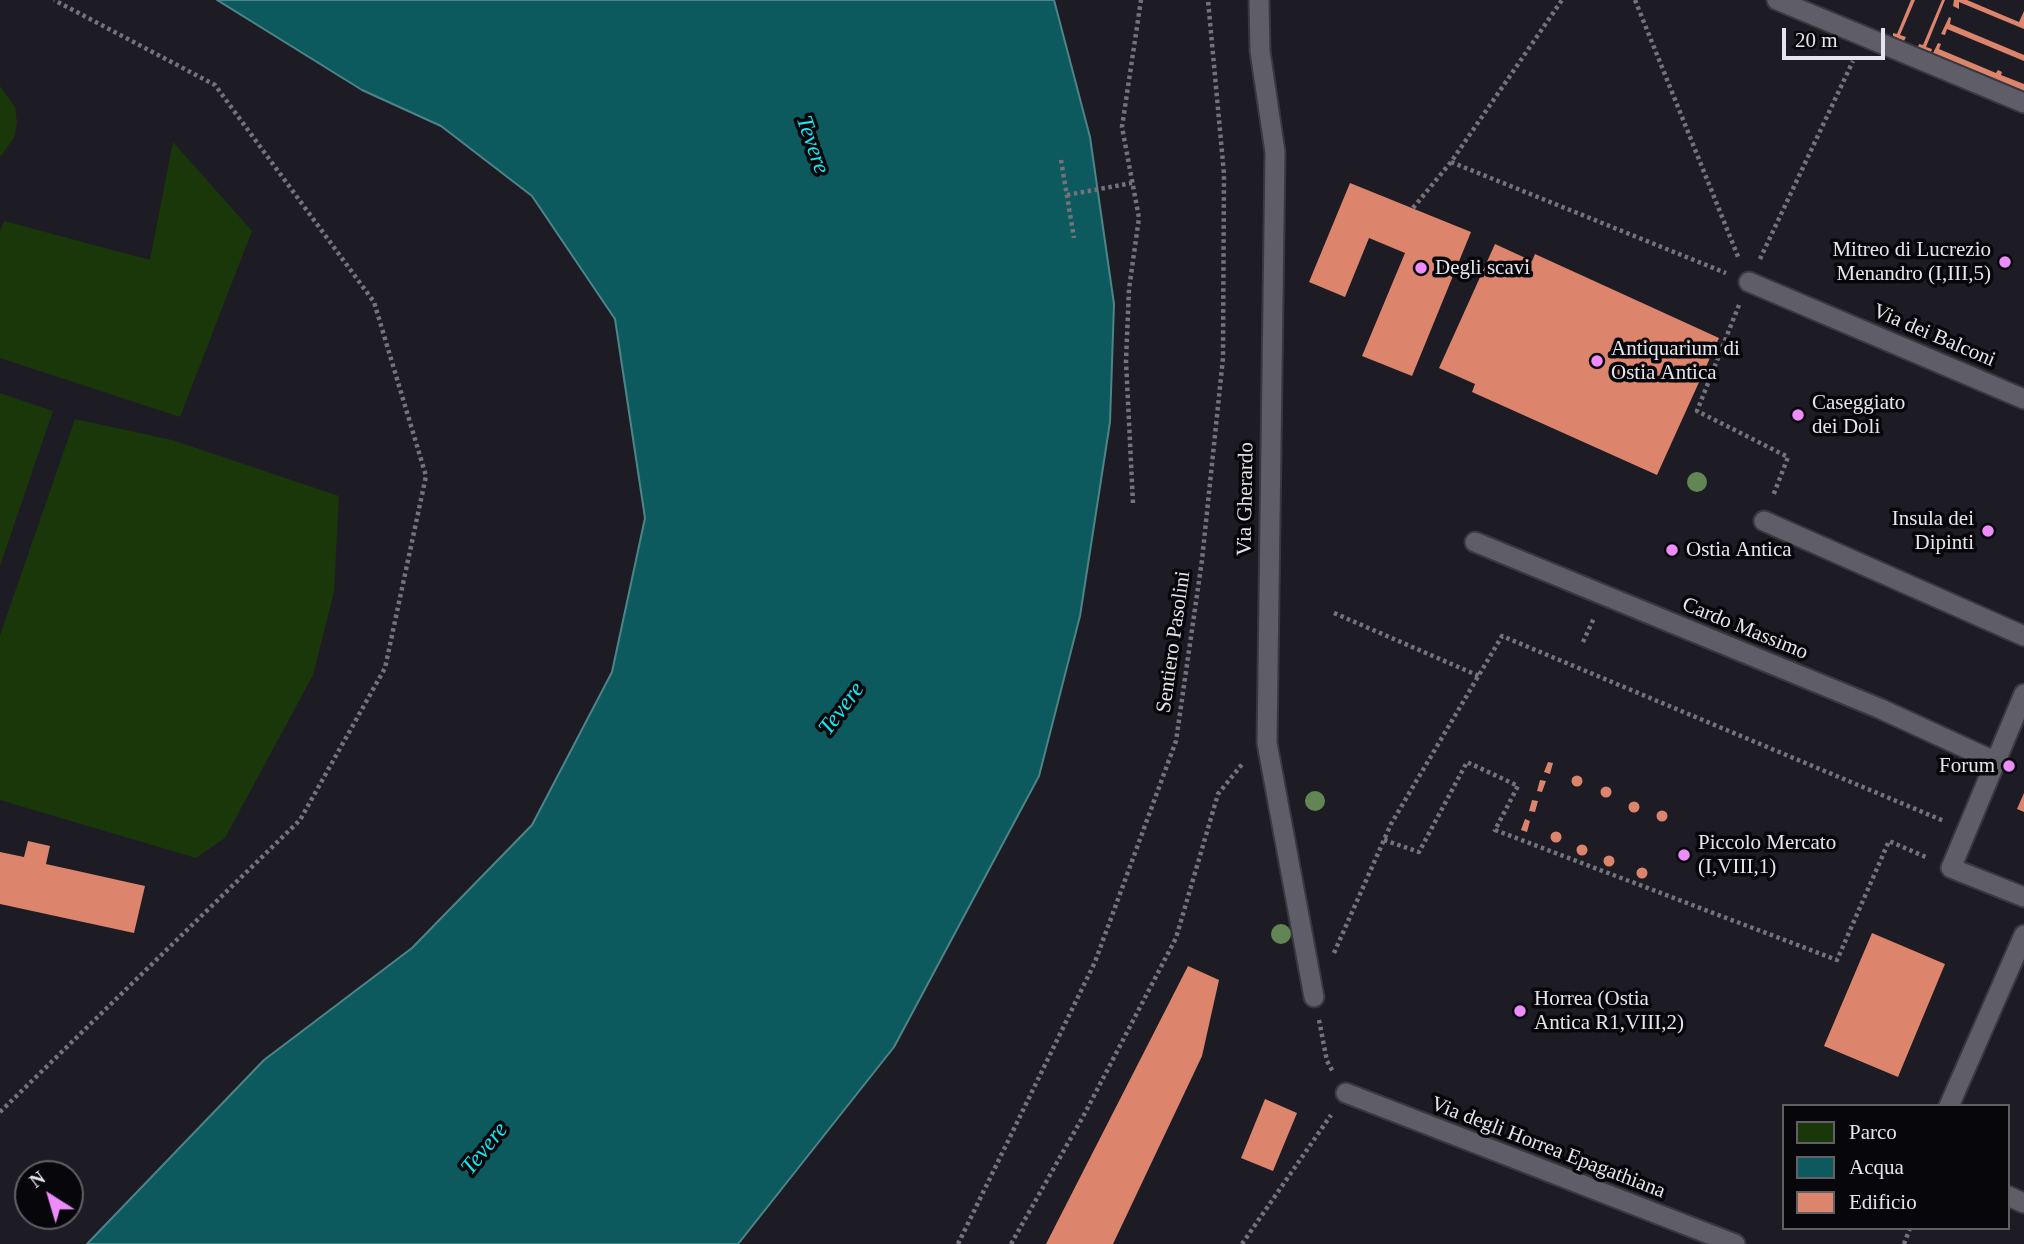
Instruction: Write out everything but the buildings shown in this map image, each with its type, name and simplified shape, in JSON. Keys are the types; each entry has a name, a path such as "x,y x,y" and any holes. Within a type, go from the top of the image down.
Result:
{"street":[{"name":"Via Gherardo","path":"1259,0 1260,51 1275,152 1266,743 1314,996"},
{"path":"1777,0 2024,103"},
{"name":"Via dei Balconi","path":"1749,282 2024,399"},
{"path":"1764,521 2024,636"},
{"name":"Cardo Massimo","path":"1475,542 1881,709 1996,762"},
{"path":"2024,694 1951,868 2024,897"},
{"path":"1950,1104 2024,935"},
{"name":"Via degli Horrea Epagathiana","path":"1346,1093 1735,1244"}],"path":[{"path":"0,1112 300,820 385,668 426,476 374,302 215,85 54,0"},
{"path":"1133,503 1126,361 1129,289 1139,218 1122,127 1141,0"},
{"name":"Sentiero Pasolini","path":"958,1244 1095,962 1176,741 1202,560 1223,358 1224,174 1208,0"},
{"path":"1413,208 1451,162 1562,0"},
{"path":"1635,0 1749,282"},
{"path":"1764,521 1788,457 1697,411 1749,282 1866,35"},
{"path":"1060,160 1074,238"},
{"path":"1451,162 1749,282"},
{"path":"1067,195 1132,183"},
{"path":"1334,613 1479,676"},
{"path":"1583,642 1592,623"},
{"path":"1242,1244 1346,1093 1327,1061 1314,996 1384,840 1502,636 1967,830"},
{"path":"1011,1244 1084,1113 1175,938 1218,794 1238,767 1266,743"},
{"path":"1384,840 1419,852 1467,762 1518,786 1495,830 1837,960 1889,841 1951,868"}],"green space":[{"path":"0,86 15,107 17,123 14,138 0,157"},
{"path":"173,142 252,231 180,417 0,358 0,232 4,221 150,260"},
{"path":"0,393 53,411 0,566"},
{"path":"75,419 172,440 339,496 334,592 313,675 225,838 196,858 0,800 0,635"}],"water":[{"name":"Tevere","path":"217,0 1054,0 1090,137 1114,304 1110,422 1080,616 1039,776 894,1047 738,1244 87,1244 264,1060 412,948 532,825 612,672 645,518 615,319 532,196 441,126 362,90"}],"place":[{"name":"Mitreo di Lucrezio Menandro (I,III,5)","path":"2005,262"},
{"name":"Degli scavi","path":"1421,268"},
{"name":"Antiquarium di Ostia Antica","path":"1597,361"},
{"name":"Caseggiato dei Doli","path":"1798,415"},
{"name":"Insula dei Dipinti","path":"1988,531"},
{"name":"Ostia Antica","path":"1672,550"},
{"name":"Forum","path":"2009,766"},
{"name":"Piccolo Mercato (I,VIII,1)","path":"1684,855"},
{"name":"Horrea (Ostia Antica R1,VIII,2)","path":"1520,1011"}]}
